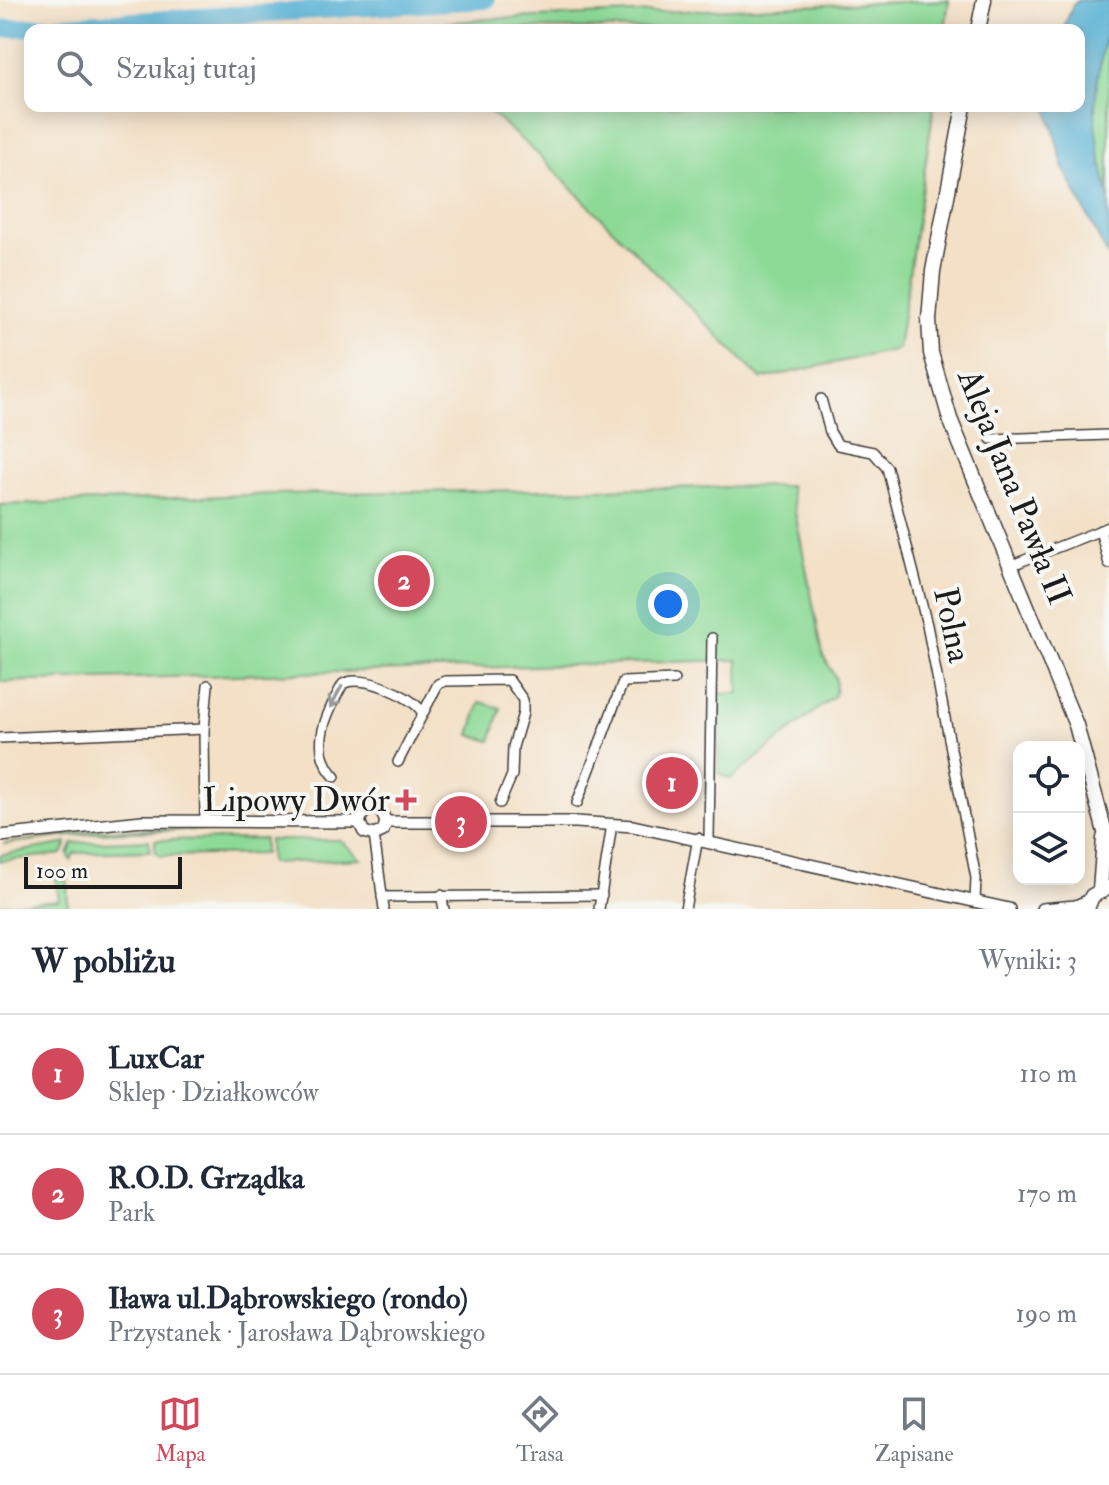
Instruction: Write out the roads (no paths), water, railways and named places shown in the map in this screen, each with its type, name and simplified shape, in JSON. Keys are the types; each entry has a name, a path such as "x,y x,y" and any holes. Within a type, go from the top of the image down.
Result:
{"main road":[{"name":"Aleja Jana Pawła II","path":"963,112 933,271 931,353 950,419 1076,725 1097,793 1107,840 1096,897"}],"street":[{"name":"Polna","path":"821,399 830,432 838,445 873,452 889,476 927,625 976,878 975,902"},
{"path":"991,439 1085,439 1109,435"},
{"path":"1012,565 1104,529 1109,564"},
{"path":"685,909 704,839 712,638"},
{"path":"335,777 324,761 322,732 324,720 343,684 357,678 369,681 414,703 422,712"},
{"path":"398,762 435,689 445,681 509,680 518,688 523,713 513,747 512,775 500,803"},
{"path":"577,803 623,682 674,680"},
{"path":"205,821 204,729 208,685"},
{"path":"0,738 204,729"},
{"path":"372,809 381,811 386,822 383,831 374,835 364,832 359,822 363,813 372,809"},
{"path":"0,836 101,823 359,822"},
{"path":"386,822 612,824 704,839 1009,909"},
{"path":"599,909 612,824"},
{"path":"374,835 384,909"},
{"path":"441,895 444,909"},
{"path":"382,897 602,895"},
{"path":"1042,909 1075,906 1096,897"}],"water":[{"path":"1079,0 1109,0 1095,110 1109,196 1109,258 1064,169 1049,112 1085,112 1085,24 1065,24 1073,5"}],"waterway":[{"path":"84,24 486,0"},
{"path":"0,29 24,28"}],"place":[{"name":"R.O.D. Grządka","path":"404,581"},
{"name":"LuxCar","path":"672,783"},
{"name":"Lipowy Dwór","path":"406,800"},
{"name":"Iława ul.Dąbrowskiego (rondo)","path":"461,822"}]}
